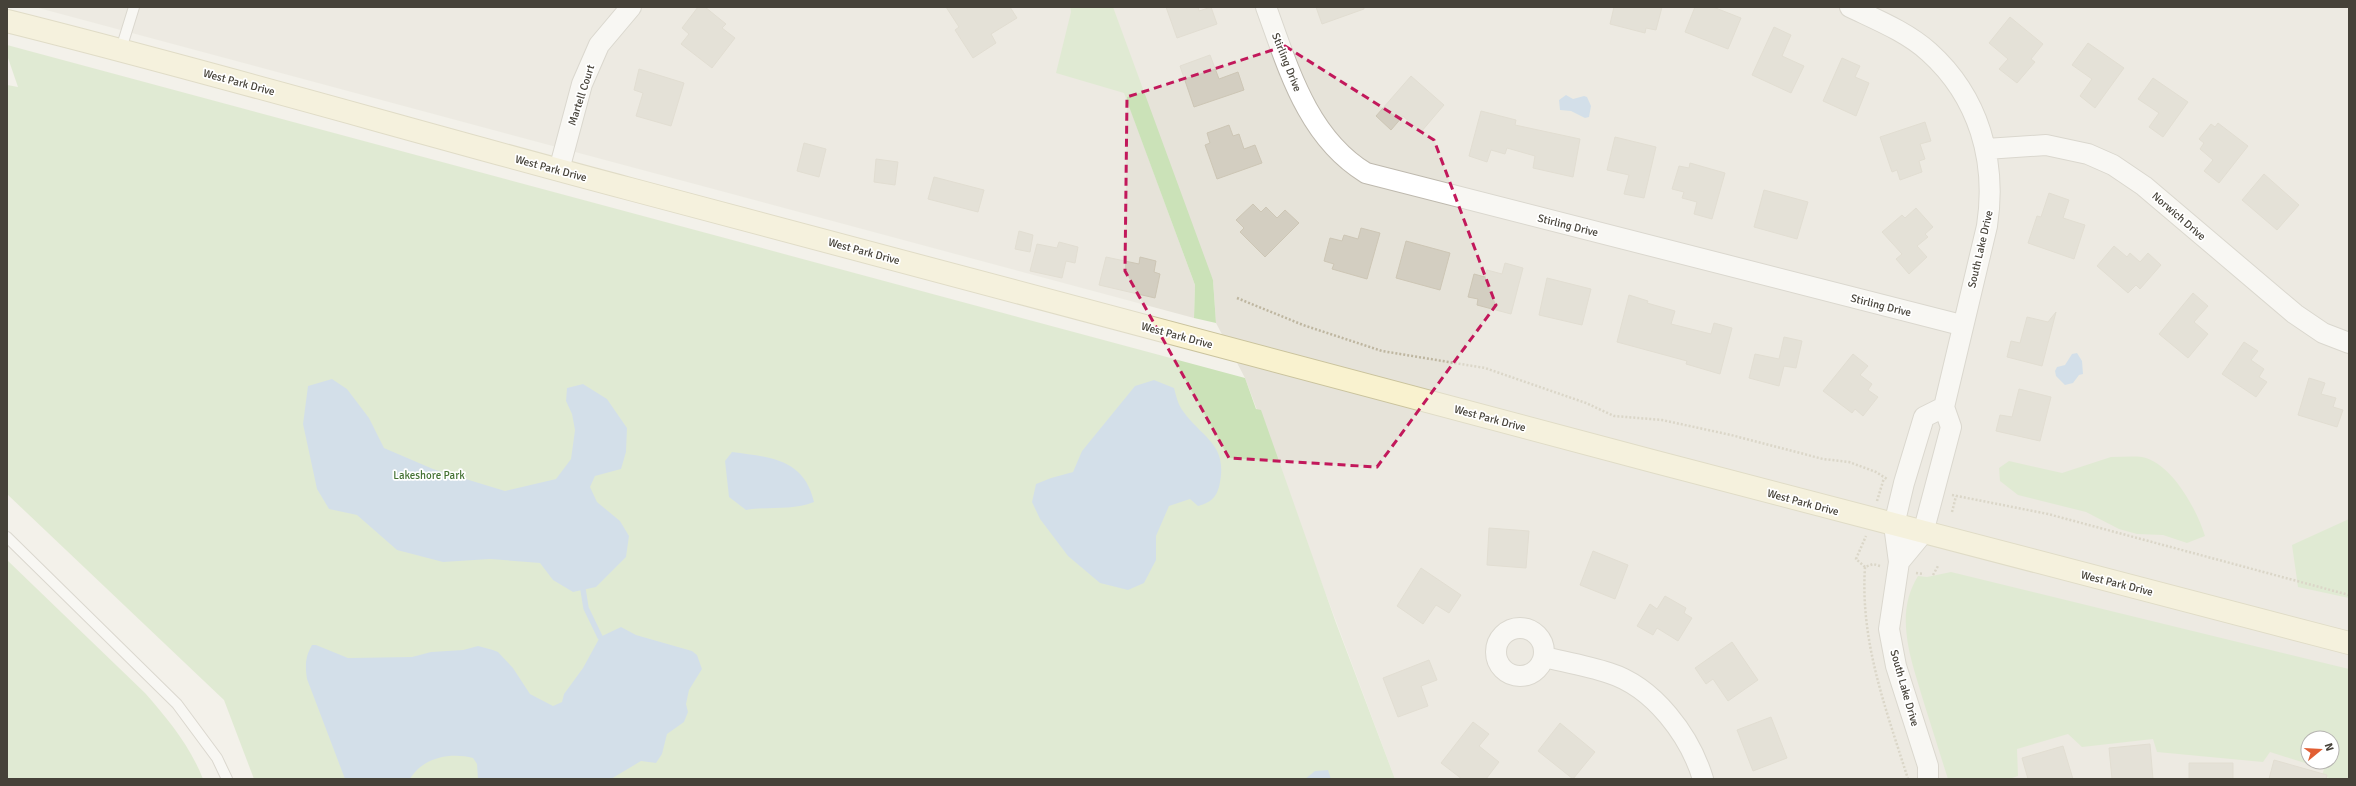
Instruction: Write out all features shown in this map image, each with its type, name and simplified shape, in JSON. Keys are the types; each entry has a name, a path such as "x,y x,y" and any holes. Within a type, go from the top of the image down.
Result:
{"street":[{"name":"Martell Court","path":"559,170 582,84 599,45 631,7"},
{"name":"Stirling Drive","path":"1266,7 1288,66 1312,119 1334,147 1346,159 1366,173 1962,326"},
{"name":"South Lake Drive","path":"1850,7 1888,25 1929,52 1963,91 1977,119 1986,149 1990,204 1987,226 1962,326 1944,407 1924,418 1904,483 1894,525 1899,562 1889,629 1896,666 1928,772 1943,779"},
{"name":"West Park Drive","path":"7,20 121,49 559,170 1923,533 2349,643"},
{"name":"Norwich Drive","path":"1986,149 2046,145 2088,154 2113,165 2144,186 2295,314 2323,333 2349,343"},
{"path":"1899,562 1923,533 1951,427 1944,407"},
{"path":"1544,657 1610,673 1653,699 1683,735 1698,763 1703,779"}],"lane":[{"path":"121,49 134,7"},
{"path":"7,537 177,704 217,758 227,779"}],"path":[{"path":"1237,298 1303,325 1382,351 1485,368 1586,403 1614,416 1662,420 1731,435 1823,459 1849,462 1876,472 1884,478 1880,490"},
{"path":"1952,512 1956,496 2048,514 2349,595"},
{"path":"1864,544 1856,559 1865,568"},
{"path":"1933,575 1938,566"}],"highlighted area":[{"path":"1285,46 1434,140 1496,305 1377,467 1229,458 1125,271 1127,97"}],"shaded area":[{"path":"35,7 1070,7 1071,12 1082,7 2349,7 2349,779 1395,779 1245,378 1216,323 1213,280 1127,100 1195,285 1194,318"}],"green space":[{"path":"1070,7 1113,7 1213,280 1216,323 1194,318 1195,285 1124,93 1056,73 1071,12"},
{"name":"Lakeshore Park","path":"7,45 1245,378 1256,409 1261,410 1336,623 1395,779 254,779 224,700 7,494 7,85 18,87 7,55"},
{"path":"2111,457 2142,457 2153,461 2163,468 2182,489 2196,514 2205,536 2187,543 2163,535 2137,534 2119,529 2086,512 2018,495 2000,481 1999,468 2009,461 2062,473"},
{"path":"2349,519 2349,598 2298,587 2292,545"},
{"path":"7,560 145,693 178,733 192,755 203,779 7,779"},
{"path":"1951,572 2349,669 2349,779 2333,779 2322,776 2324,770 2340,770 2340,730 2300,730 2300,761 2270,752 2263,762 2157,752 2153,739 2082,747 2068,734 2017,749 2018,776 2009,779 1948,779 1914,671 1907,639 1907,607 1911,591 1918,576 1927,577"}],"water":[{"path":"1566,95 1573,99 1584,96 1587,97 1591,106 1589,117 1585,118 1571,111 1560,110 1559,100"},
{"path":"2077,353 2082,361 2083,374 2079,375 2073,383 2065,385 2056,376 2055,371 2057,367 2065,365 2072,354"},
{"path":"332,379 347,389 369,418 384,448 433,469 505,491 556,479 571,459 575,430 572,414 566,401 567,388 583,384 607,399 627,428 626,452 621,469 595,476 590,487 597,502 620,521 629,536 626,557 596,587 573,592 553,580 540,563 490,559 443,562 397,550 357,515 329,509 317,489 303,424 308,386"},
{"path":"1154,380 1174,388 1181,409 1213,444 1218,452 1221,461 1221,473 1218,491 1209,502 1198,506 1190,499 1169,506 1156,536 1156,560 1144,583 1128,590 1100,583 1068,556 1040,519 1032,502 1036,484 1073,472 1082,451 1135,386"},
{"path":"732,452 772,458 793,468 802,476 809,487 814,502 806,505 789,507 746,510 729,497 725,461"},
{"path":"621,627 636,635 692,651 697,655 702,669 689,690 686,704 688,712 684,722 667,734 662,754 656,763 641,761 611,779 478,779 477,764 473,758 465,756 447,756 430,761 422,766 410,779 345,779 307,679 306,662 312,645 316,645 348,658 412,657 431,652 463,650 478,646 498,652 513,668 530,694 553,706 562,702 564,694 583,668 600,637"},
{"path":"1328,770 1331,779 1305,779 1315,771"}],"building":[{"path":"698,7 705,7 726,24 722,28 735,38 712,68 681,44 689,34 682,28"},
{"path":"946,7 1010,7 1017,18 991,34 996,43 973,58 955,30 959,27"},
{"path":"1166,7 1198,7 1199,11 1211,7 1217,24 1177,38"},
{"path":"1316,7 1364,7 1364,9 1322,24"},
{"path":"1614,7 1662,7 1656,30 1646,28 1645,33 1610,24"},
{"path":"1695,7 1713,7 1741,18 1728,49 1685,32"},
{"path":"2010,17 2043,44 2031,59 2035,62 2017,83 1999,69 2008,59 1989,43"},
{"path":"1774,27 1791,35 1782,56 1804,66 1791,93 1752,75"},
{"path":"2088,43 2124,68 2095,108 2080,96 2092,79 2072,65"},
{"path":"1210,55 1219,79 1238,72 1244,90 1194,107 1180,66"},
{"path":"1842,58 1860,66 1855,77 1869,83 1856,116 1823,101"},
{"path":"639,69 684,83 671,126 636,116 643,93 634,90"},
{"path":"1411,76 1444,105 1421,132 1403,116 1391,130 1376,116"},
{"path":"2153,78 2188,102 2163,137 2149,127 2159,113 2138,99"},
{"path":"1481,111 1516,120 1515,125 1580,139 1573,177 1533,168 1535,156 1507,148 1505,154 1491,150 1487,162 1469,156"},
{"path":"1925,122 1931,141 1920,144 1925,159 1919,161 1922,172 1900,180 1897,170 1892,172 1880,137"},
{"path":"2218,123 2248,146 2219,183 2204,171 2213,160 2200,149 2204,143 2199,139 2211,124 2215,127"},
{"path":"1229,125 1233,136 1239,134 1244,149 1255,145 1262,163 1217,179 1205,145 1210,143 1207,133"},
{"path":"1615,137 1656,147 1644,198 1624,194 1629,175 1607,170"},
{"path":"804,143 826,149 819,177 797,171"},
{"path":"876,159 898,162 895,185 874,182"},
{"path":"1690,163 1725,173 1712,219 1694,214 1697,202 1682,198 1684,192 1672,189 1679,166 1689,168"},
{"path":"2264,174 2299,205 2277,230 2242,200"},
{"path":"934,177 984,190 978,212 928,199"},
{"path":"1764,190 1808,202 1797,239 1754,227"},
{"path":"2049,193 2069,200 2063,218 2085,225 2074,259 2028,243 2037,216 2041,217"},
{"path":"1253,204 1261,212 1266,207 1277,218 1285,210 1299,223 1265,257 1240,232 1244,228 1236,220"},
{"path":"1916,208 1933,227 1925,234 1928,237 1917,246 1927,257 1909,274 1896,259 1902,254 1882,232 1902,215 1905,218"},
{"path":"1361,228 1380,233 1367,279 1332,269 1334,264 1324,261 1330,238 1342,241 1344,235 1358,239"},
{"path":"1019,231 1033,235 1030,252 1015,249"},
{"path":"1406,241 1450,253 1440,290 1396,278"},
{"path":"1059,242 1078,247 1075,263 1066,261 1062,278 1030,271 1037,244 1057,248"},
{"path":"2114,246 2127,257 2130,253 2140,262 2148,253 2161,265 2140,289 2136,285 2128,293 2097,266"},
{"path":"1106,257 1139,264 1140,257 1156,261 1154,272 1160,274 1155,298 1099,285"},
{"path":"1505,263 1523,268 1511,314 1477,305 1478,299 1468,297 1474,274 1485,277 1487,270 1502,274"},
{"path":"1547,278 1591,289 1582,325 1539,315"},
{"path":"2193,293 2208,306 2194,322 2208,334 2188,358 2159,334"},
{"path":"1629,295 1648,301 1647,303 1675,311 1671,324 1711,334 1714,323 1732,328 1720,374 1686,364 1687,361 1617,342"},
{"path":"2056,312 2042,366 2007,357 2011,341 2020,343 2027,317 2048,322"},
{"path":"1784,337 1802,341 1796,368 1784,366 1779,386 1749,378 1755,354 1779,359"},
{"path":"2244,342 2258,351 2251,360 2264,369 2259,377 2267,382 2256,397 2222,374"},
{"path":"1853,354 1868,366 1860,375 1872,384 1868,390 1878,397 1863,416 1855,409 1852,413 1823,391"},
{"path":"2309,378 2325,383 2321,394 2336,398 2333,407 2343,410 2337,427 2298,415"},
{"path":"2019,389 2051,397 2040,441 1996,431 2000,415 2012,417"},
{"path":"1489,528 1529,531 1526,568 1487,565"},
{"path":"1593,551 1628,565 1615,599 1580,585"},
{"path":"1421,568 1461,595 1449,613 1436,605 1423,624 1397,606"},
{"path":"1665,596 1686,608 1684,613 1692,618 1678,641 1657,628 1653,635 1637,626 1650,604 1657,609"},
{"path":"1732,642 1758,680 1728,701 1713,679 1706,684 1695,668"},
{"path":"1429,660 1437,680 1421,686 1428,706 1398,717 1383,678"},
{"path":"1771,717 1787,758 1753,771 1737,730"},
{"path":"1473,722 1489,734 1479,746 1499,762 1486,779 1462,779 1441,763"},
{"path":"1560,723 1595,752 1573,779 1538,751"},
{"path":"2150,744 2153,779 2112,779 2109,748"},
{"path":"2063,746 2073,779 2028,779 2022,758"},
{"path":"2274,760 2300,767 2300,770 2309,770 2327,775 2326,779 2269,779"},
{"path":"2189,763 2233,763 2233,779 2189,779"}],"waterway":[{"path":"582,583 586,608 600,637"}]}
